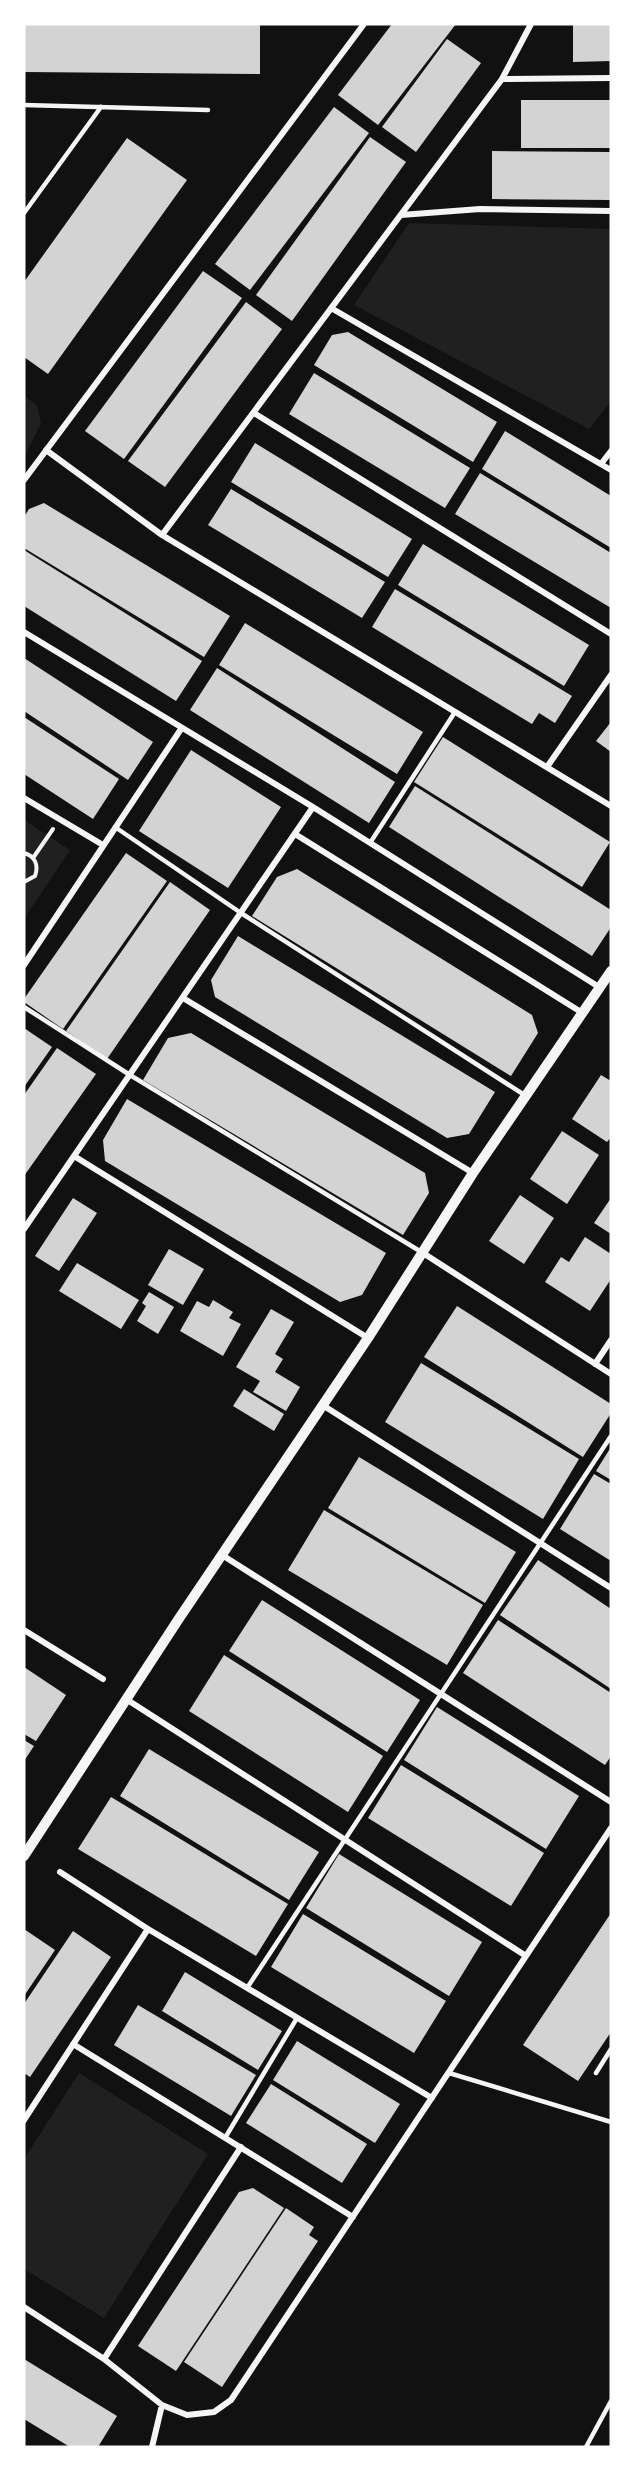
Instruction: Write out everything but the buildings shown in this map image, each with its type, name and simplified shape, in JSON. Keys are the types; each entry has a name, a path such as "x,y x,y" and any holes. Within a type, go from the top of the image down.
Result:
{"street":[{"path":"24,480 364,24"},
{"path":"162,535 502,79 531,24"},
{"path":"502,79 611,78"},
{"path":"401,215 480,209 611,211"},
{"path":"331,308 611,470"},
{"path":"254,413 611,634"},
{"path":"46,450 162,535 611,806"},
{"path":"601,464 611,451"},
{"path":"24,632 180,729 313,807 599,987"},
{"path":"547,767 611,675"},
{"path":"24,965 180,729"},
{"path":"24,798 103,845"},
{"path":"24,1229 313,807"},
{"path":"295,834 581,1012"},
{"path":"25,1852 324,1406 473,1173 611,971"},
{"path":"183,998 473,1173"},
{"path":"74,1156 368,1338"},
{"path":"423,1253 611,1374"},
{"path":"595,1364 611,1340"},
{"path":"324,1406 611,1588"},
{"path":"222,1555 611,1802"},
{"path":"24,1630 103,1679"},
{"path":"126,1699 526,1956"},
{"path":"24,2307 104,2359 162,2405 187,2415 214,2412 231,2400 611,1828"},
{"path":"60,1872 148,1929 432,2098"},
{"path":"24,2120 148,1929"},
{"path":"73,2044 353,2217"},
{"path":"104,2359 241,2147"},
{"path":"152,2447 162,2405"}],"lane":[{"path":"24,105 208,110"},
{"path":"24,213 101,107"},
{"path":"24,203 28,208"},
{"path":"370,843 455,712"},
{"path":"116,827 241,913 526,1096"},
{"path":"24,1007 130,1075 423,1253"},
{"path":"247,1988 611,1436"},
{"path":"225,2138 297,2018"},
{"path":"597,2073 611,2049"},
{"path":"449,2073 611,2122"},
{"path":"586,2447 611,2401"}],"path":[{"path":"33,858 60,819"},
{"path":"24,853 33,858 37,871 31,879 24,882"}],"shaded area":[{"path":"409,223 611,229 611,401 589,429 354,305"},
{"path":"24,396 37,405 41,424 24,457"},
{"path":"24,820 70,850 24,919"},
{"path":"79,2073 208,2154 104,2318 24,2269 24,2159"}]}
